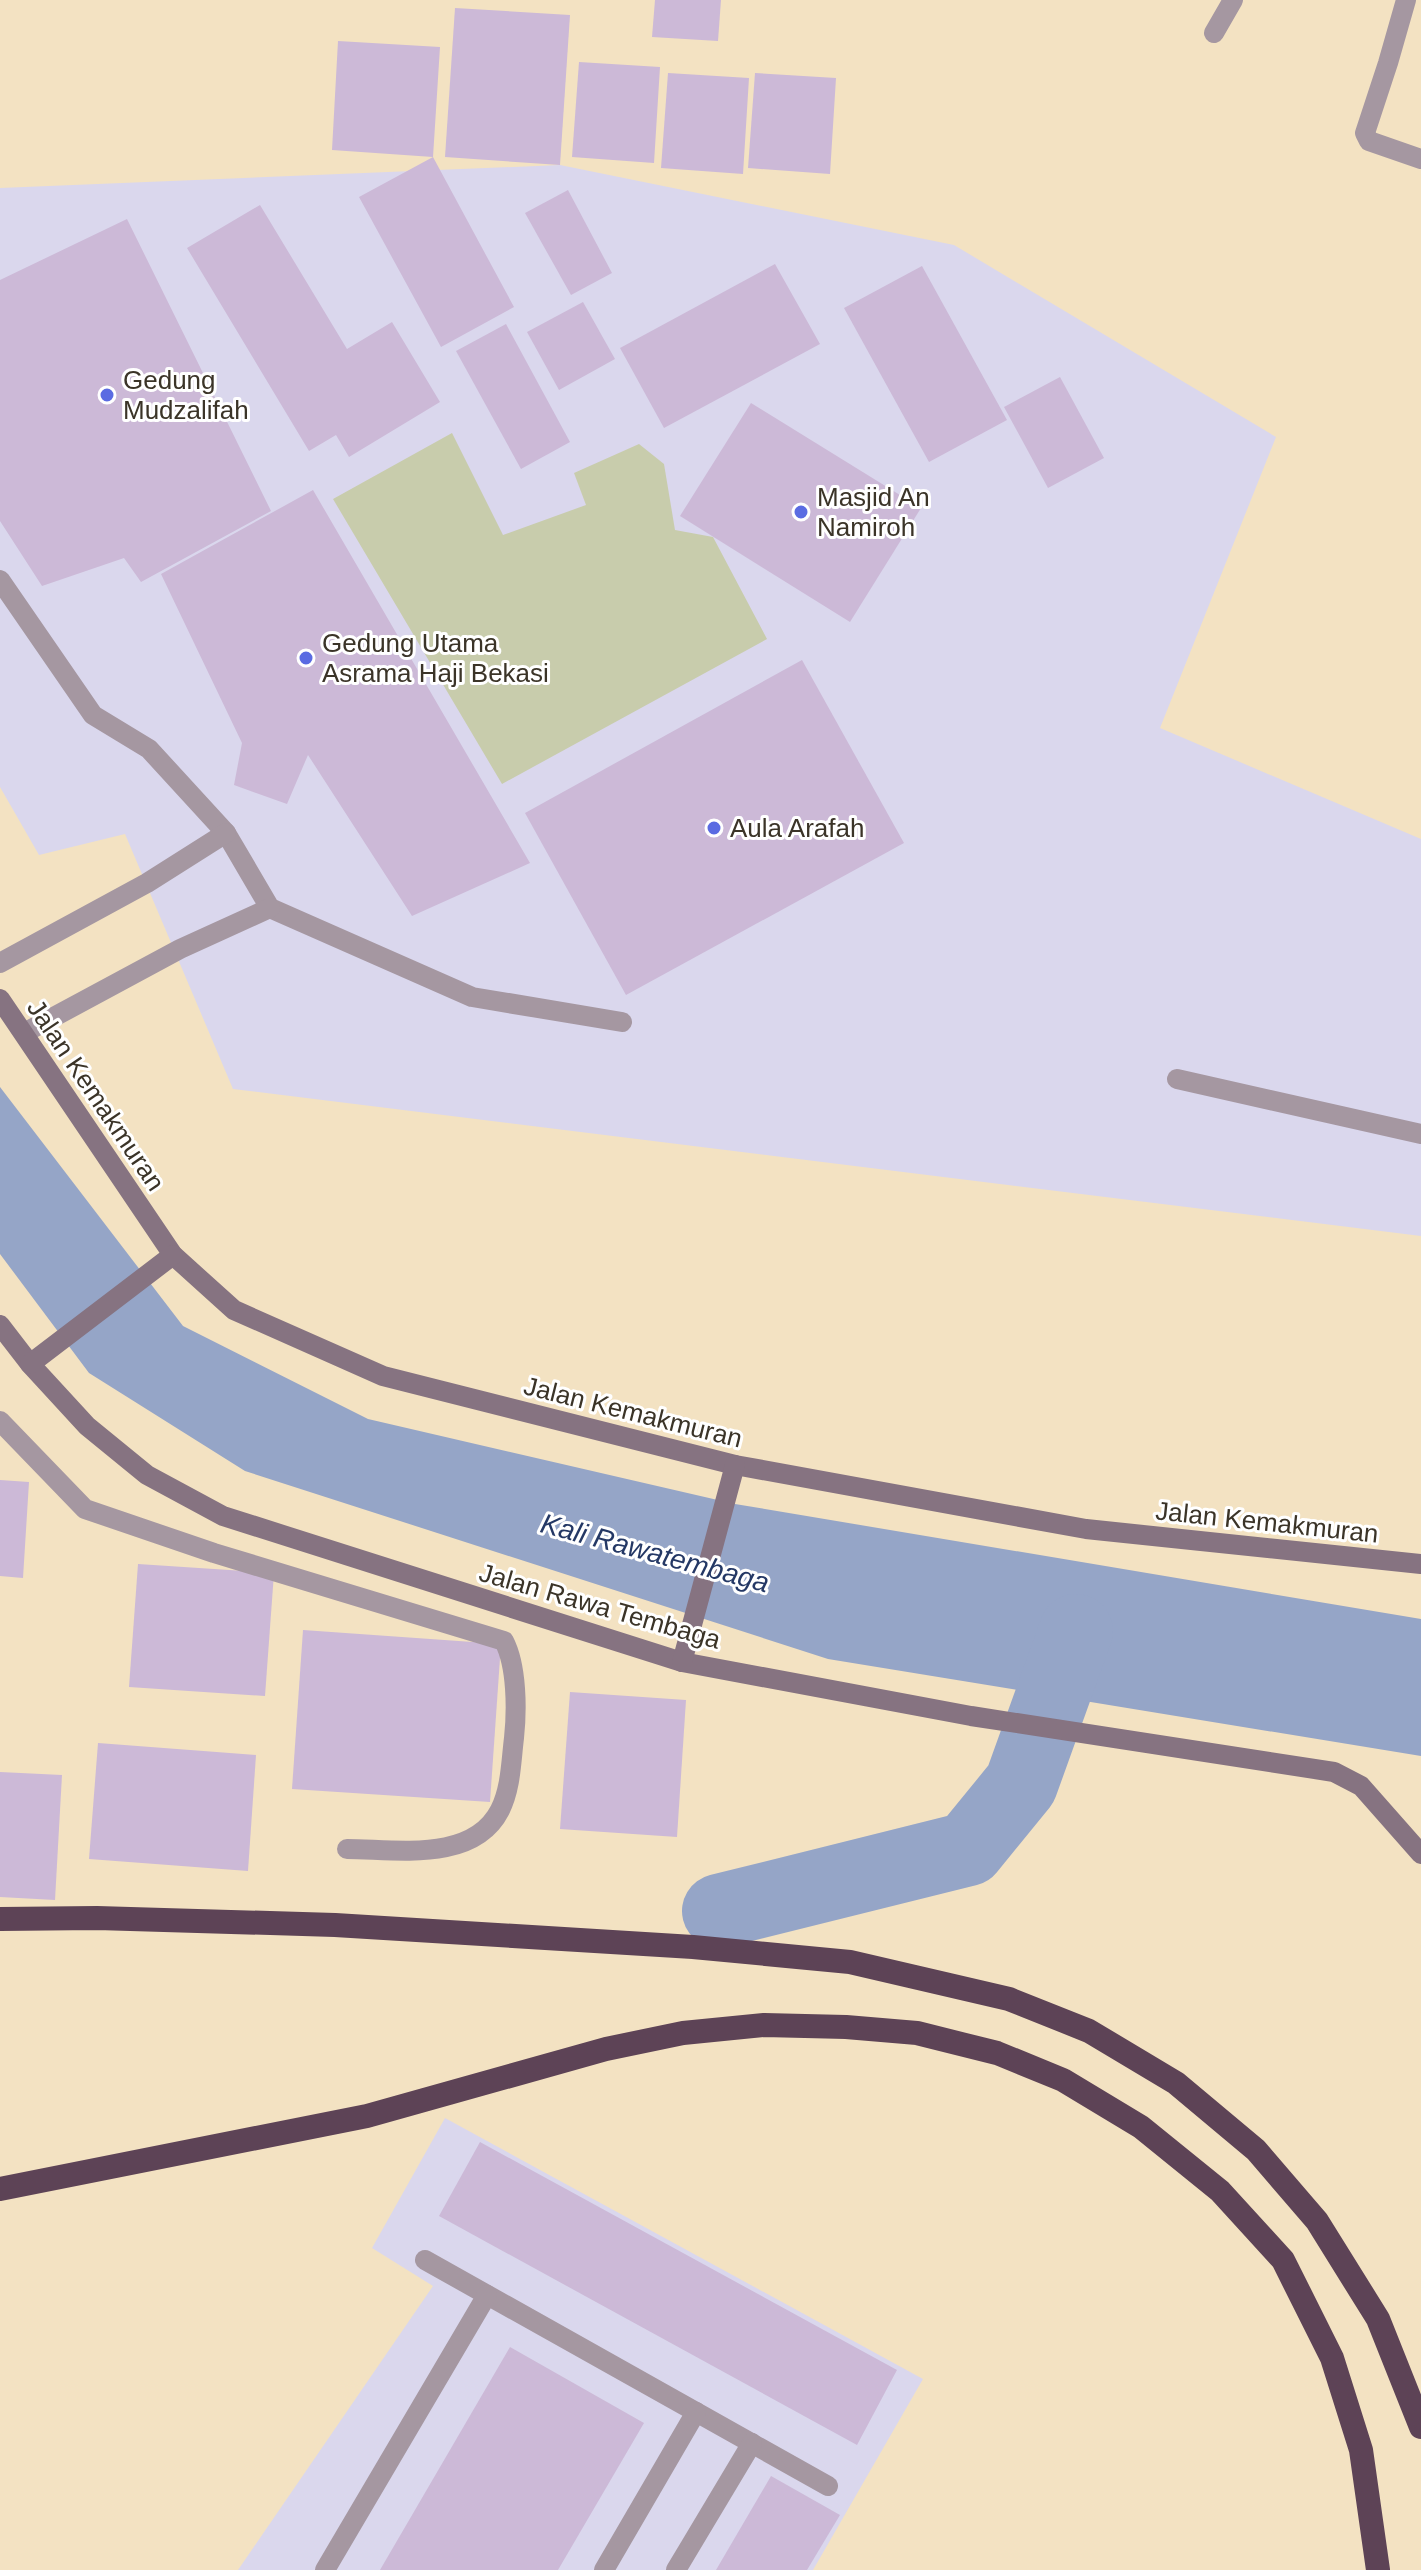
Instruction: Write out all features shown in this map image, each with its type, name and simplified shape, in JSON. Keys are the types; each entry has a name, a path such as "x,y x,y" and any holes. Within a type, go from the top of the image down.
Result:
{"highway":[{"path":"0,1919 97,1918 335,1925 693,1947 850,1962 1009,1999 1089,2031 1176,2083 1256,2150 1317,2221 1378,2319 1421,2427"},
{"path":"0,2189 367,2116 606,2049 683,2033 764,2025 846,2027 917,2033 1010,2058 1063,2080 1141,2127 1220,2191 1283,2260 1332,2358 1361,2450 1378,2570"}],"street":[{"path":"1214,33 1233,0"},
{"path":"1406,0 1365,133 1369,141 1421,159"},
{"path":"0,580 93,715 149,749 226,833 270,908 472,997 622,1022"},
{"path":"0,963 147,883 226,833"},
{"path":"24,1033 180,949 270,908"},
{"name":"Jalan Kemakmuran","path":"0,999 173,1255 234,1310 383,1376 733,1473 1086,1529 1421,1564"},
{"path":"1177,1079 1421,1134"},
{"path":"30,1364 173,1255"},
{"name":"Jalan Rawa Tembaga","path":"0,1325 30,1364 87,1426 147,1475 223,1516 685,1653 971,1716 1334,1772 1361,1786 1421,1854"},
{"path":"0,1421 85,1509 214,1553 504,1641 512,1655 515,1727 508,1789 499,1811 486,1829 444,1850 347,1849"},
{"path":"685,1653 733,1473"},
{"path":"425,2260 828,2486"},
{"path":"325,2570 487,2295"},
{"path":"604,2570 696,2412"},
{"path":"676,2570 752,2443"}],"shaded area":[{"path":"560,165 954,245 1276,437 1160,728 1421,839 1421,1236 233,1089 125,834 39,855 0,787 0,188"},
{"path":"445,2118 923,2379 813,2570 238,2570 433,2286 372,2248"}],"green space":[{"path":"452,433 503,535 586,505 574,473 639,444 664,464 675,530 713,537 767,639 502,784 333,499"}],"water":[{"name":"Kali Rawatembaga","path":"0,1087 183,1326 368,1419 735,1504 1421,1619 1421,1756 828,1659 245,1471 89,1373 0,1254"}],"building":[{"path":"655,0 721,0 718,41 652,37"},
{"path":"455,8 570,15 560,165 445,157"},
{"path":"338,41 440,47 433,157 332,150"},
{"path":"579,62 660,67 654,163 572,157"},
{"path":"668,73 749,78 743,174 661,168"},
{"path":"755,73 836,78 830,174 748,168"},
{"path":"433,157 514,307 441,347 359,197"},
{"path":"568,190 612,273 571,295 525,213"},
{"path":"260,205 347,349 392,322 440,402 349,457 336,435 309,451 187,248"},
{"name":"Gedung Mudzalifah","path":"127,219 271,511 141,582 124,558 42,586 0,521 0,280"},
{"path":"775,264 820,344 664,428 620,348"},
{"path":"922,266 1007,420 929,462 844,308"},
{"path":"583,302 615,359 559,390 527,332"},
{"path":"506,324 570,442 521,469 456,351"},
{"path":"1060,377 1104,458 1048,488 1004,407"},
{"name":"Masjid An Namiroh","path":"751,403 921,508 850,622 680,516"},
{"name":"Gedung Utama Asrama Haji Bekasi","path":"313,490 530,863 412,916 308,755 287,804 234,785 242,743 161,574"},
{"name":"Aula Arafah","path":"802,660 904,843 626,995 525,813"},
{"path":"0,1480 29,1482 23,1578 0,1576"},
{"path":"138,1564 274,1573 265,1696 129,1687"},
{"path":"303,1630 501,1644 490,1802 292,1789"},
{"path":"570,1692 686,1700 677,1837 560,1829"},
{"path":"98,1743 256,1755 248,1871 89,1859"},
{"path":"0,1772 62,1775 55,1900 0,1897"},
{"path":"480,2142 897,2370 857,2445 439,2216"},
{"path":"510,2347 644,2423 558,2570 380,2570"},
{"path":"771,2476 840,2515 807,2570 716,2570"}],"waterway":[{"path":"719,1911 968,1849 1021,1784 1076,1631"}],"place":[{"name":"Gedung Mudzalifah","path":"107,395"},
{"name":"Masjid An Namiroh","path":"801,512"},
{"name":"Gedung Utama Asrama Haji Bekasi","path":"306,658"},
{"name":"Aula Arafah","path":"714,828"}]}
